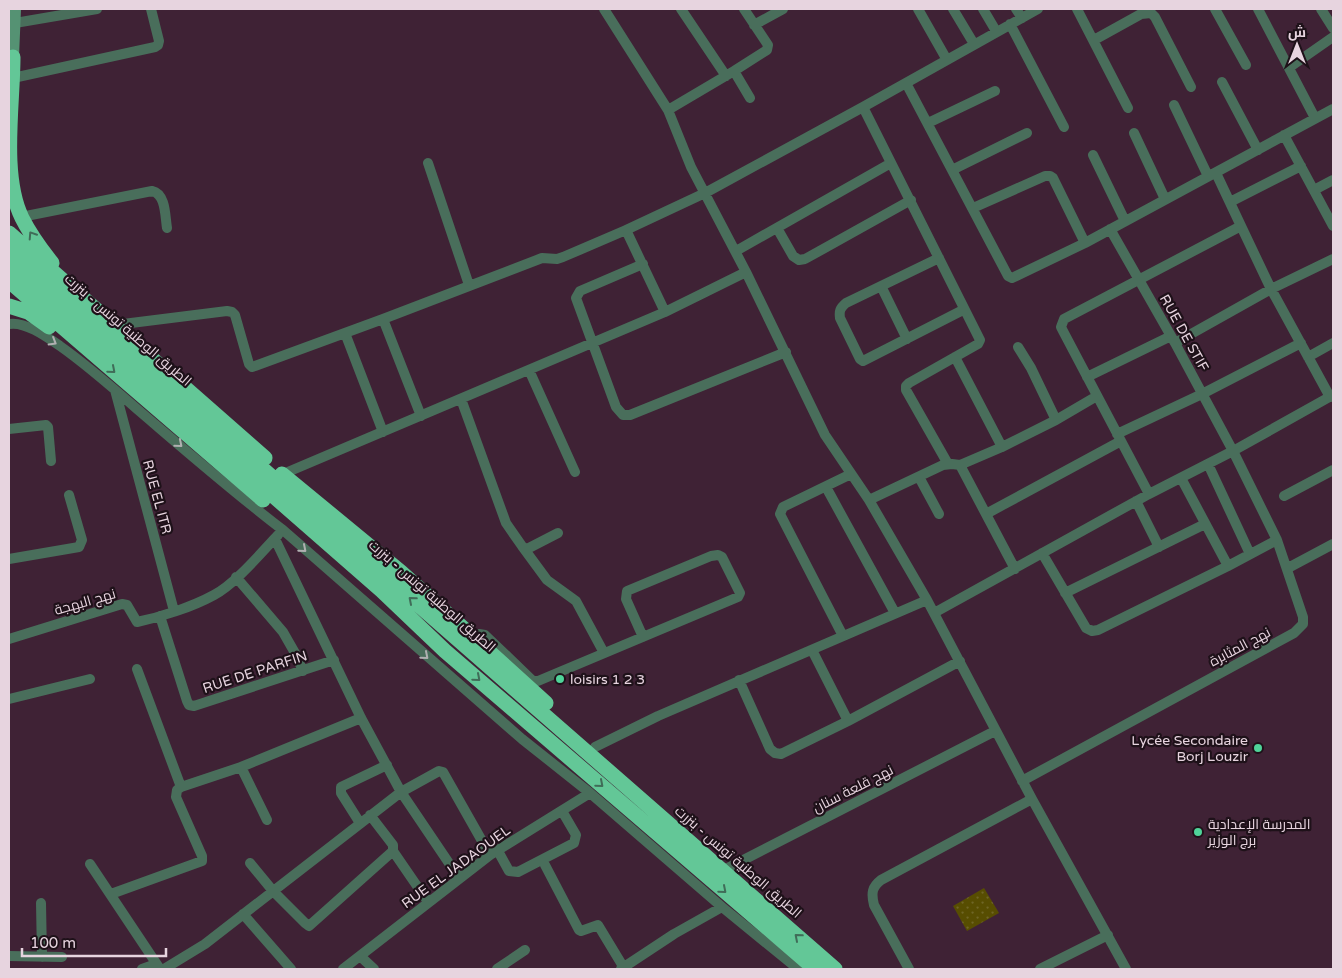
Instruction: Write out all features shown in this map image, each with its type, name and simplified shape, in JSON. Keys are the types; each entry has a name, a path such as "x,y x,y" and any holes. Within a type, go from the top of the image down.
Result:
{"highway":[{"path":"11,69 11,165 13,184 21,217 51,263 98,311"},
{"path":"9,234 283,474 401,572 622,772 691,842"},
{"name":"الطريق الوطنية تونس - بنزرت","path":"9,247 445,651 814,969"},
{"name":"الطريق الوطنية تونس - بنزرت","path":"9,265 183,408 691,842 835,969"},
{"path":"9,281 366,589 445,651"},
{"path":"9,306 28,312 73,343 85,346"}],"street":[{"path":"15,9 11,69 155,47 159,41 151,9"},
{"path":"15,23 97,9"},
{"path":"604,9 668,110 691,167 736,251 825,435 869,500 927,600 995,731 1126,969"},
{"path":"681,9 750,98"},
{"path":"668,110 767,50 768,45 744,9"},
{"path":"754,25 783,9"},
{"path":"918,9 947,60"},
{"path":"953,9 974,44"},
{"path":"982,9 996,31"},
{"path":"115,325 227,311 232,312 235,316 249,364 252,366 544,258 558,259 626,230 705,193 863,107 1010,24 1019,13 1038,9"},
{"path":"1077,9 1128,108"},
{"path":"1215,9 1246,65"},
{"path":"1258,9 1316,118"},
{"path":"1321,9 1333,28"},
{"path":"1094,40 1141,14 1151,13 1155,17 1191,86"},
{"path":"1010,24 1064,127"},
{"path":"1290,67 1333,37"},
{"path":"1222,82 1258,150"},
{"path":"906,83 1008,276 1012,278 1085,243 1333,109"},
{"path":"928,123 995,92"},
{"path":"934,613 1331,396 1271,289 1230,202 1212,174 1174,105"},
{"path":"863,107 911,200 980,342 909,383 906,388 948,464"},
{"path":"952,170 1027,133"},
{"path":"1134,133 1165,199"},
{"path":"1284,135 1333,226"},
{"path":"1093,155 1124,221"},
{"path":"736,251 891,163"},
{"path":"428,164 469,285"},
{"path":"1230,202 1301,166"},
{"path":"973,208 1045,176 1050,176 1053,178 1085,243"},
{"path":"1314,190 1333,180"},
{"path":"21,217 156,192 161,197 167,228"},
{"path":"777,228 793,256 799,260 805,259 911,200"},
{"path":"1149,494 1063,331 1062,323 1064,320 1241,226"},
{"name":"RUE DE STIF","path":"1110,229 1173,339 1233,451"},
{"path":"626,230 665,312"},
{"path":"939,258 846,303 841,307 839,312 840,318 860,359 865,360 963,310"},
{"path":"1088,377 1173,339 1333,259"},
{"path":"643,264 577,294 577,303 616,407 620,413 626,416 786,352"},
{"path":"283,474 665,312 746,272"},
{"path":"881,286 907,339"},
{"path":"383,319 421,416"},
{"path":"9,324 25,326 60,346 115,390 251,506 283,530 522,739 590,793 791,968"},
{"path":"345,333 383,432"},
{"path":"986,514 1119,437 1301,342"},
{"path":"1308,357 1333,343"},
{"path":"1018,347 1031,368 1056,420"},
{"path":"955,356 1002,447"},
{"path":"529,370 574,472"},
{"name":"RUE EL ITR","path":"115,390 174,611"},
{"path":"869,500 948,464 960,465 1002,447 1056,420 1097,396"},
{"path":"461,399 504,518 547,580 576,601 604,654"},
{"path":"9,429 46,424 48,427 51,461"},
{"name":"نهج المثابرة","path":"1022,781 1294,633 1303,624 1304,617 1277,540 1233,451"},
{"path":"1208,464 1250,554"},
{"path":"960,465 1015,569"},
{"path":"1284,496 1333,470"},
{"path":"843,636 780,514 783,507 851,474"},
{"path":"919,477 939,514"},
{"path":"1181,478 1228,566"},
{"path":"826,487 895,613"},
{"path":"9,559 79,547 82,540 69,496"},
{"path":"1136,501 1159,547"},
{"path":"1065,593 1205,524"},
{"path":"160,616 214,595 236,577 283,530"},
{"path":"525,550 558,533"},
{"path":"275,538 361,718 401,792 459,878"},
{"path":"1042,553 1086,628 1092,631 1098,630 1277,540"},
{"path":"1288,568 1333,544"},
{"path":"472,636 485,635 534,682 604,654 739,596 740,593 722,557 718,555 711,556 626,591 626,599 643,637"},
{"path":"236,577 283,632 296,653 303,671"},
{"path":"595,747 658,716 739,680 927,600"},
{"name":"نهج البهجة","path":"9,639 122,604 127,606 137,622 160,616"},
{"name":"RUE DE PARFIN","path":"160,616 189,705 198,705 334,660"},
{"path":"812,650 848,721"},
{"path":"739,680 770,749 775,753 781,754 848,721 960,661"},
{"path":"137,669 181,787"},
{"path":"9,699 90,679"},
{"path":"111,894 202,861 202,856 176,797 176,790 241,767 361,718"},
{"name":"نهج قلعة سنان","path":"722,871 995,731"},
{"path":"360,823 341,793 341,787 387,765"},
{"path":"241,767 267,820"},
{"path":"142,969 160,968 205,944 401,792 439,771 443,772 494,853 509,871 518,872 574,843 576,835 562,811"},
{"name":"RUE EL JADAOUEL","path":"343,969 494,853 590,793"},
{"path":"909,969 874,905 872,897 873,886 1032,799"},
{"path":"370,815 393,845 393,851 428,902"},
{"path":"250,863 273,890 309,926 393,851"},
{"path":"90,864 160,968"},
{"path":"544,865 579,930 598,925 623,968 674,934 722,907"},
{"path":"41,903 42,956"},
{"path":"243,914 290,969"},
{"path":"1040,969 1108,935"},
{"path":"497,969 526,950"},
{"path":"9,956 62,957"},
{"path":"360,956 374,969"}],"shaded area":[{"path":"984,888 999,913 967,931 953,906"}],"place":[{"name":"loisirs 1 2 3","path":"560,679"},
{"name":"Lycée Secondaire Borj Louzir","path":"1258,748"},
{"name":"المدرسة الإعدادية برج الوزير","path":"1198,832"}]}
